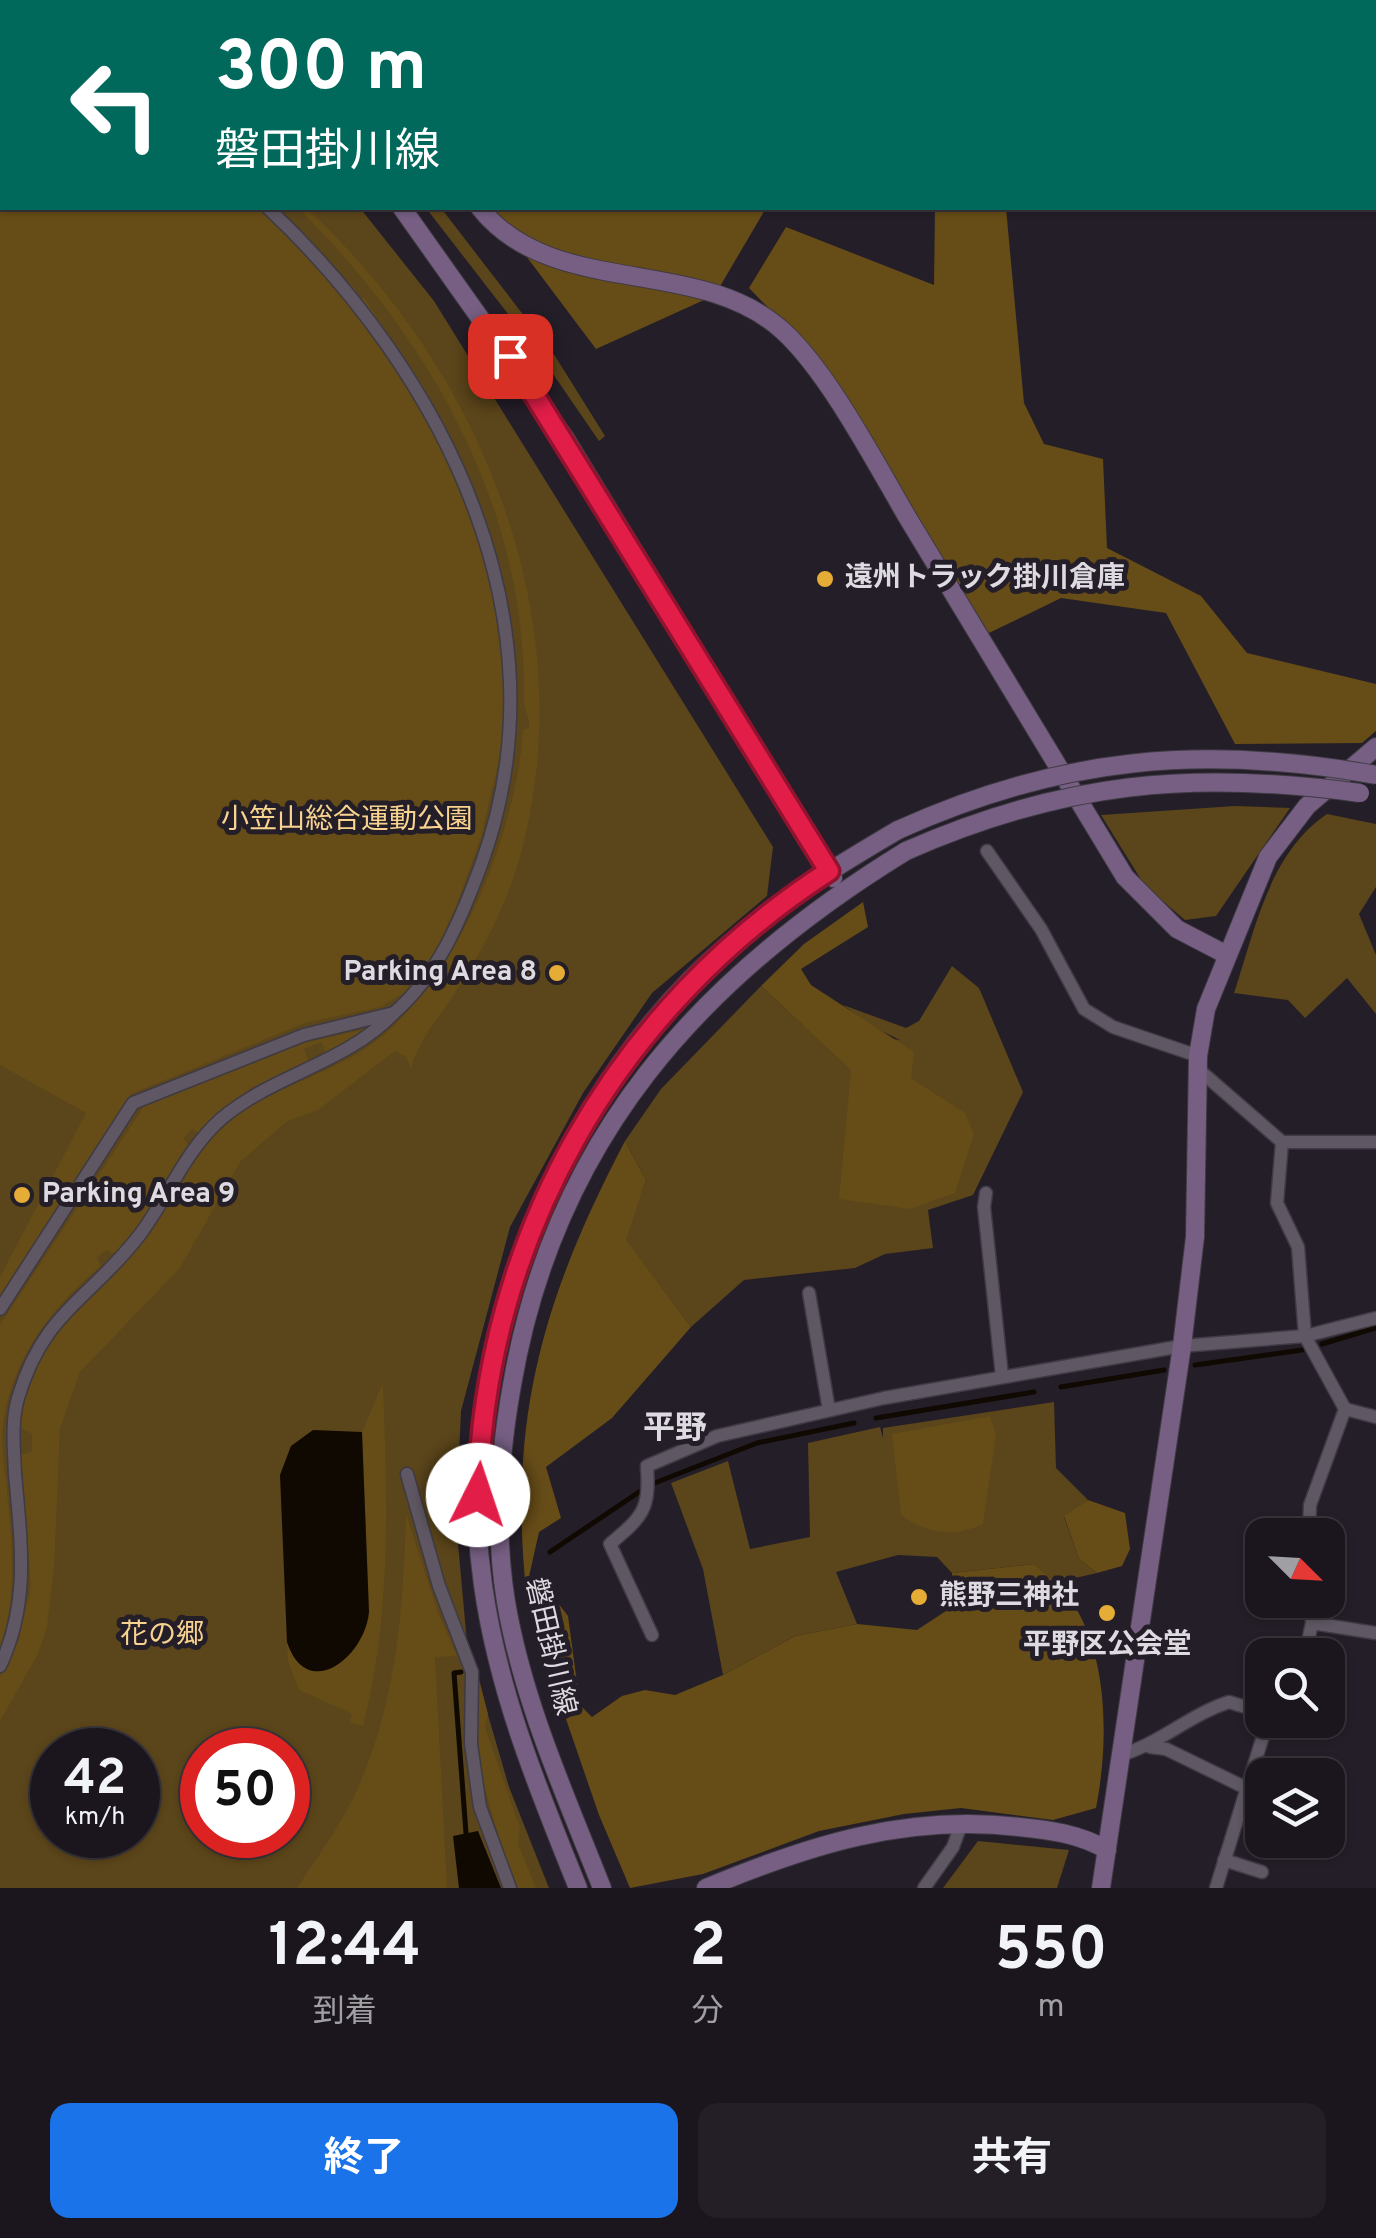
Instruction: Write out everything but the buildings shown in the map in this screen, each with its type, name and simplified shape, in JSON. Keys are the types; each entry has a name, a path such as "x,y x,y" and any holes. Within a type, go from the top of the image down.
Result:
{"main road":[{"path":"404,210 492,328 565,438 842,891"},
{"path":"482,210 498,230 539,252 732,300 782,330 841,406 1125,877 1176,929 1225,954"},
{"path":"1101,1888 1182,1346 1194,1236 1198,1062 1206,1009 1225,954 1268,857 1287,828 1376,747"},
{"name":"磐田掛川線","path":"578,1888 529,1767 498,1664 483,1584 477,1524 478,1466 496,1350 523,1252 542,1203 565,1156 654,1020 729,943 772,907 898,830 968,798 1094,766 1248,759 1376,776"},
{"name":"磐田掛川線","path":"602,1888 532,1713 506,1602 498,1482 528,1308 562,1210 586,1162 643,1075 716,993 842,891 906,852 965,825 1023,808 1140,784 1188,779 1292,783 1368,795"},
{"path":"706,1888 838,1840 896,1826 962,1822 1045,1830 1088,1838 1107,1850"}],"street":[{"path":"0,1666 19,1616 24,1582 14,1458 16,1402 28,1369 57,1317 139,1236 193,1149 221,1120 268,1086 350,1049 421,990 472,889 495,826 512,713 504,601 479,517 402,367 344,286 270,210"},
{"path":"988,851 1041,930 1084,1009 1113,1027 1198,1062 1282,1142 1376,1142"},
{"path":"0,1308 133,1102 304,1035 394,1013"},
{"path":"1282,1142 1277,1203 1298,1248 1305,1336 1345,1409 1376,1417"},
{"path":"986,1193 1002,1376"},
{"path":"809,1293 830,1410"},
{"path":"652,1635 610,1544 631,1526 650,1500 647,1466 716,1436 830,1410 1182,1346 1305,1336 1376,1318"},
{"path":"1310,1518 1310,1505 1345,1409"},
{"path":"407,1474 432,1568 472,1672 471,1744 480,1807 510,1888"},
{"path":"1309,1638 1312,1618"},
{"path":"1312,1623 1376,1634"},
{"path":"1121,1755 1148,1747 1192,1718 1229,1702 1245,1707"},
{"path":"1216,1888 1262,1738"},
{"path":"1148,1747 1166,1749 1244,1787"},
{"path":"924,1888 953,1847 962,1822"},
{"path":"1224,1860 1262,1872"}],"green space":[{"name":"小笠山総合運動公園","path":"0,210 362,210 434,301 773,847 767,896 652,993 583,1093 510,1227 461,1411 456,1521 467,1643 509,1787 549,1888 0,1888"},
{"path":"0,210 278,210 355,289 357,299 364,298 423,385 468,472 505,593 507,725 481,837 435,952 404,993 380,1007 305,1023 131,1094 0,1295 0,1277 86,1113 0,1065"},
{"path":"300,210 308,210 369,273 424,346 470,425 505,509 528,597 539,687 536,777 517,867 481,950 423,1040 411,1068 406,1057 395,1051 318,1110 286,1122 240,1162 180,1268 80,1372 60,1428 54,1569 47,1627 38,1654 0,1721 0,1677 18,1642 31,1587 21,1455 32,1452 32,1434 21,1428 25,1400 43,1355 137,1249 197,1157 226,1125 258,1102 365,1049 427,989 453,949 494,861 518,771 523,730 529,728 524,704 521,629 509,561 489,495 462,432 429,371 346,259"},
{"path":"428,210 443,210 555,356 605,436 599,441 542,358"},
{"path":"492,210 765,210 715,295 596,349"},
{"path":"935,210 1006,210 1024,403 1044,444 1103,459 1107,548 1201,596 1247,653 1376,684 1376,731 1362,743 1235,744 1166,613 1061,598 989,633 822,363 749,288 786,227 934,285"},
{"path":"1235,806 1290,808 1216,916 1185,920 1145,886 1101,815"},
{"path":"1327,814 1376,824 1376,887 1359,914 1376,955 1376,1014 1347,978 1305,1018 1288,1000 1234,993 1257,919 1278,871 1307,830"},
{"path":"863,902 868,927 801,969 811,985 914,1052 911,1078 965,1113 974,1134 955,1193 910,1209 839,1199 851,1070 761,986 804,944"},
{"path":"952,966 979,988 1023,1092 973,1195 928,1210 933,1248 885,1254 855,1268 744,1280 691,1327 625,1240 646,1180 625,1141 661,1089 761,986 803,1025 900,1040 871,1026 843,1005 906,1028 919,1021"},
{"path":"371,1028 326,1054 322,1042 304,1049 309,1063 252,1087 199,1133 192,1129 184,1138 188,1145 139,1225 115,1254 106,1250 97,1258 101,1266 50,1317 24,1357 7,1402 3,1426 12,1565 10,1606 0,1648 0,1325 144,1106 289,1046"},
{"path":"625,1141 646,1180 626,1240 691,1327 612,1418 546,1467 561,1518 539,1532 526,1590 523,1468 528,1411 539,1357 573,1251"},
{"path":"383,1383 383,1599 363,1726 350,1723 352,1714 299,1690 288,1661 287,1642 296,1660 318,1671 369,1612 362,1432"},
{"path":"1054,1402 1056,1468 1088,1500 1064,1517 1079,1559 1097,1573 1053,1583 1035,1564 952,1573 937,1557 898,1555 836,1572 857,1624 795,1636 723,1675 703,1569 671,1483 728,1461 750,1549 810,1537 808,1443 880,1427 883,1438 883,1428"},
{"path":"990,1416 996,1435 983,1524 941,1532 901,1515 892,1434"},
{"path":"1088,1500 1125,1513 1130,1549 1122,1566 1097,1573 1079,1559 1064,1516"},
{"path":"406,1514 438,1613 457,1656 435,1657 447,1888 297,1888 351,1803 381,1723 400,1620"},
{"path":"1035,1564 1073,1604 1095,1656 1104,1733 1096,1808 1053,1820 961,1808 904,1814 819,1831 703,1874 630,1888 599,1815 546,1661 536,1618 544,1585 568,1616 580,1705 592,1717 622,1696 645,1690 675,1695 723,1675 795,1636 857,1624 917,1630 955,1605 952,1573"},
{"path":"479,1679 488,1714 485,1727 520,1828 518,1844 536,1888 517,1888 492,1814 474,1723"},
{"path":"978,1841 1069,1850 1057,1888 943,1888"}],"shaded area":[{"path":"313,1430 362,1432 369,1612 365,1629 347,1657 321,1671 308,1669 296,1660 287,1642 280,1475 291,1446"},
{"path":"478,1831 501,1888 459,1888 453,1836"}],"waterway":[{"path":"1322,1344 1376,1328"},
{"path":"1195,1365 1302,1350"},
{"path":"1061,1387 1164,1370"},
{"path":"876,1418 1034,1392"},
{"path":"652,1484 757,1443 854,1423"},
{"path":"550,1552 639,1492"},
{"path":"461,1672 454,1673 466,1833"}],"place":[{"name":"遠州トラック掛川倉庫","path":"825,579"},
{"name":"Parking Area 8","path":"557,973"},
{"name":"Parking Area 9","path":"22,1195"},
{"name":"熊野三神社","path":"919,1597"},
{"name":"平野区公会堂","path":"1107,1613"}],"district":[{"name":"平野","path":"675,1430"}],"route":[{"path":"478,1495 484,1412 496,1350 523,1252 565,1156 621,1066 689,981 772,907 829,871 565,438 510,356"}],"park label":[{"name":"花の郷","path":"162,1636"}]}
